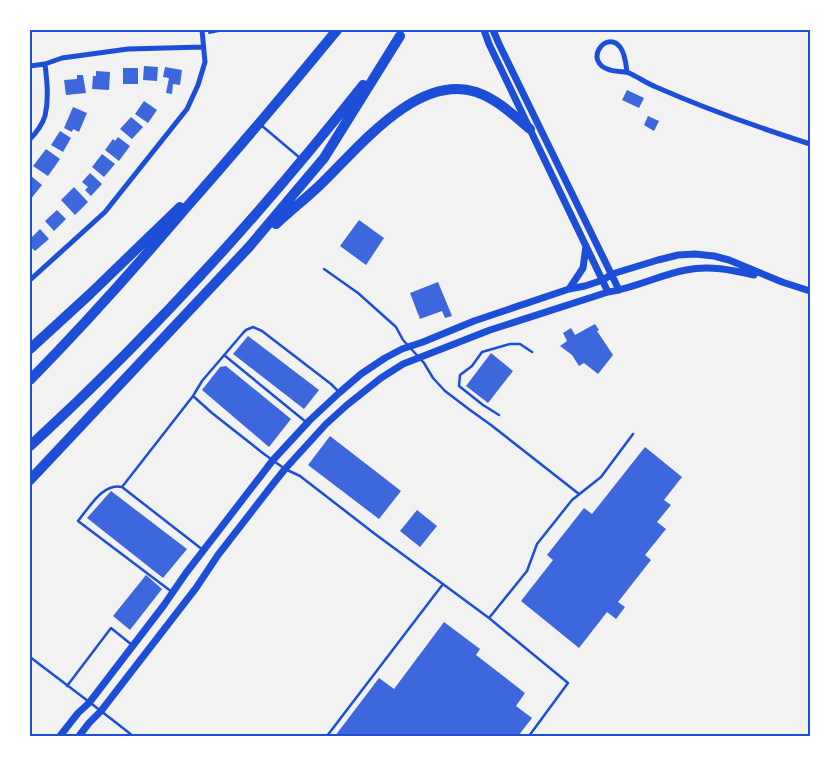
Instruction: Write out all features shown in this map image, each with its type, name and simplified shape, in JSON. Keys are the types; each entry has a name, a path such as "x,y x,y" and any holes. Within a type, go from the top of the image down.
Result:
{"highway":[{"path":"30,380 110,295 260,124 337,30"},
{"path":"30,446 115,365 236,237 324,135 402,33"},
{"path":"30,480 249,248 324,158 402,33"},
{"path":"249,248 319,186 389,118 420,98 444,91 466,90 475,92 495,101 530,128"},
{"path":"30,349 103,282 232,155"}],"street":[{"path":"484,30 608,292"},
{"path":"493,30 498,44 619,290"},
{"path":"30,280 105,212 187,109 198,85 205,62 202,32"},
{"path":"627,72 624,55 619,45 610,42 599,48 597,55 601,66 609,70 627,72 654,86 706,108 810,144"},
{"path":"30,66 45,64 62,58 128,49 203,47"},
{"path":"30,140 38,130 44,117 47,90 45,64"},
{"path":"569,289 582,268 586,245"},
{"path":"60,736 133,646 273,460 307,423 339,393 361,374 395,352 474,321 569,289 603,280 612,274 686,254 722,258 794,287 810,291"},
{"path":"79,736 101,711 196,588 218,555 285,469 326,424 381,378 404,364 490,330 672,273 709,268 770,278"}],"lane":[{"path":"260,124 303,160"},
{"path":"324,269 358,293 396,326 404,340 427,367 435,382 579,494"},
{"path":"122,487 193,396 202,381 246,330 253,327 257,328 272,337 331,384 339,393"},
{"path":"499,416 459,386 460,375 472,366 482,352 510,344 520,344 532,352"},
{"path":"224,355 307,423"},
{"path":"193,396 232,430 285,469 300,476 489,618 568,683 529,736"},
{"path":"489,618 527,571 537,544 572,500 601,477 633,434"},
{"path":"173,592 78,521 102,492 113,486 122,487 182,535 204,550"},
{"path":"327,736 443,584"},
{"path":"67,686 111,628 133,646"},
{"path":"30,657 133,736"}],"path":[{"path":"202,32 224,30"}],"building":[{"path":"144,66 158,67 157,81 143,80"},
{"path":"165,67 182,70 180,85 173,84 172,94 166,93 169,78 163,77"},
{"path":"123,68 138,68 138,84 123,84"},
{"path":"96,71 110,72 109,90 92,89 93,76 96,76"},
{"path":"77,75 83,75 86,93 66,95 64,80 77,79"},
{"path":"627,90 644,98 639,108 622,100"},
{"path":"144,101 157,110 148,123 135,114"},
{"path":"73,107 87,113 79,132 73,129 72,132 64,128"},
{"path":"648,116 659,121 654,131 644,125"},
{"path":"131,117 143,127 132,139 120,129"},
{"path":"60,131 71,138 63,152 51,145"},
{"path":"118,137 130,146 119,161 105,150 113,139 115,141"},
{"path":"46,149 60,159 48,176 33,166"},
{"path":"102,154 115,164 104,177 92,167"},
{"path":"90,173 102,184 91,196 85,190 88,187 82,182"},
{"path":"30,175 42,185 30,200"},
{"path":"74,187 88,202 75,215 61,200"},
{"path":"57,210 66,219 54,231 45,221"},
{"path":"359,220 384,238 366,265 340,246"},
{"path":"40,229 49,239 35,251 30,246 30,239"},
{"path":"438,282 452,316 445,318 442,311 420,319 410,293"},
{"path":"595,324 599,330 597,331 613,355 598,374 584,363 579,366 572,355 560,346 567,341 563,333 571,328 575,335"},
{"path":"248,336 319,390 304,409 233,354"},
{"path":"491,353 513,371 488,403 466,386"},
{"path":"226,366 291,419 269,447 202,390 220,367"},
{"path":"330,436 401,491 379,519 308,465"},
{"path":"645,447 682,477 664,500 671,505 657,522 666,529 645,555 651,560 618,602 625,607 616,619 607,612 579,648 521,601 553,560 547,555 584,508 592,514"},
{"path":"111,491 187,549 163,578 87,518"},
{"path":"417,510 437,526 420,547 400,531"},
{"path":"146,575 162,589 130,630 113,616"},
{"path":"444,622 480,649 476,655 525,693 516,706 532,718 518,736 335,736 379,678 394,689"}]}
